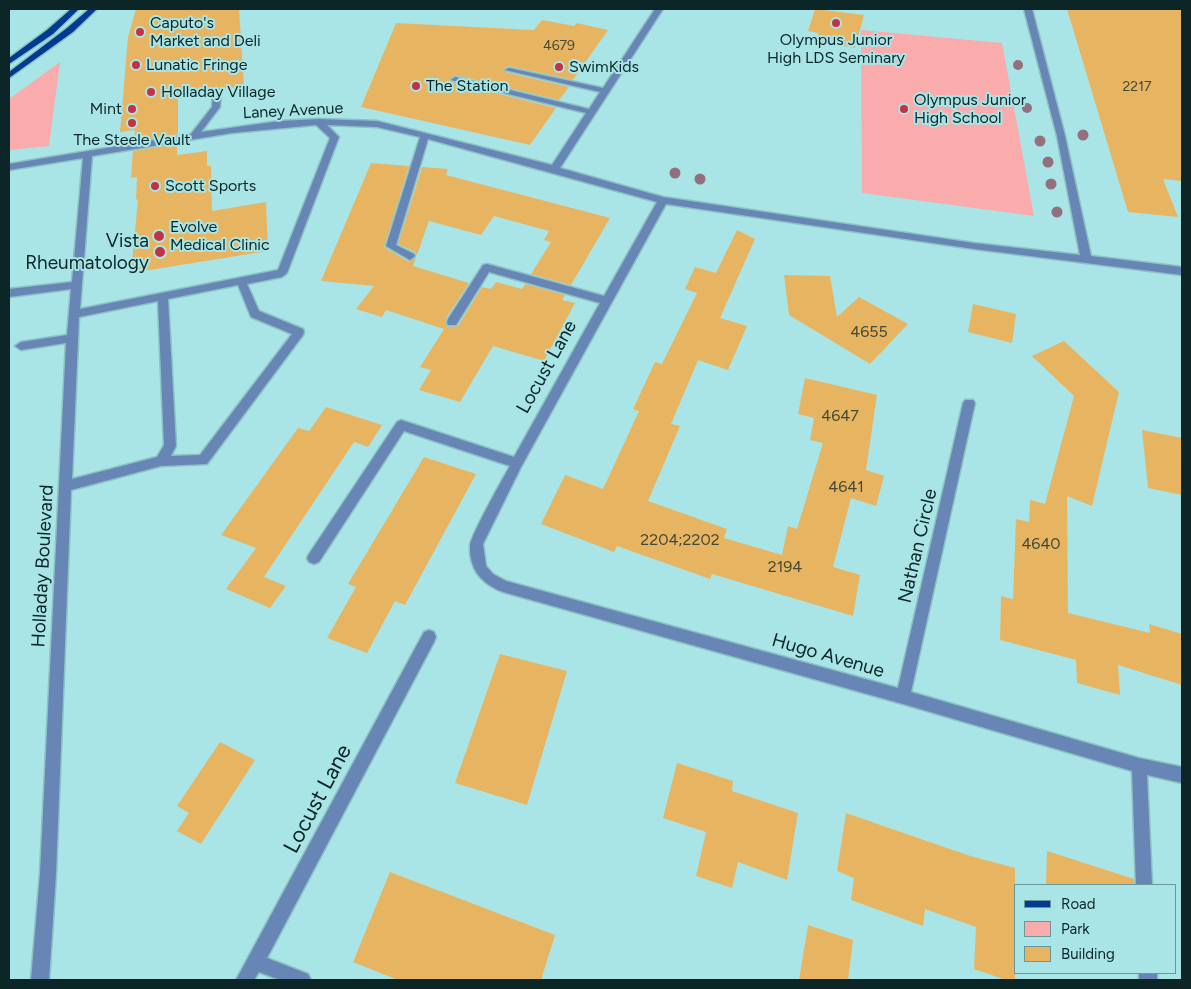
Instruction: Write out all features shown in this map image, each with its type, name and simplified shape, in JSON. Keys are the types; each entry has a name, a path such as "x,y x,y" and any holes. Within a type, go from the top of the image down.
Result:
{"main road":[{"path":"10,60 59,25 75,9"},
{"path":"9,76 70,30 93,9"}],"street":[{"path":"554,169 659,9"},
{"path":"1028,9 1061,136 1086,259"},
{"path":"509,70 605,91"},
{"path":"455,80 592,112"},
{"path":"193,137 216,107 217,91"},
{"path":"74,314 282,274 335,137 318,122"},
{"name":"Laney Avenue","path":"9,167 270,125 318,122 376,124 554,169 663,200 974,246 1182,270"},
{"path":"410,256 390,246 425,135"},
{"name":"Holladay Boulevard","path":"40,980 48,864 72,338 88,154"},
{"name":"Locust Lane","path":"477,556 476,544 517,463 663,200"},
{"path":"452,322 488,268 607,301"},
{"path":"65,486 161,461 203,460 298,332 255,314 241,281"},
{"path":"9,293 76,285"},
{"path":"161,461 170,446 163,297"},
{"path":"21,346 72,338"},
{"name":"Nathan Circle","path":"903,697 969,403"},
{"path":"314,558 401,425 517,463"},
{"name":"Hugo Avenue","path":"477,556 480,568 484,573 503,586 903,697 1138,766 1182,774"},
{"name":"Locust Lane","path":"245,980 429,637"},
{"path":"1138,766 1144,884"},
{"path":"255,962 302,980"}],"green space":[{"path":"861,30 1002,43 1034,216 862,193"},
{"path":"60,62 49,146 9,150 9,99"}],"building":[{"path":"136,9 239,9 244,86 222,89 217,86 211,90 178,95 178,134 134,142 135,130 120,132 128,37"},
{"name":"Olympus Junior High LDS Seminary","path":"815,9 864,15 855,48 816,41 818,33 808,31"},
{"path":"1067,9 1182,9 1182,181 1163,179 1178,217 1128,212"},
{"name":"The Station","path":"542,20 574,26 577,23 608,30 573,80 509,66 503,69 505,72 569,87 559,100 455,75 449,80 556,108 530,145 361,107 396,23 534,30"},
{"path":"177,144 177,155 207,151 207,166 211,166 212,211 266,202 268,251 131,273 138,199 136,200 137,177 131,178 133,151"},
{"path":"371,163 409,166 384,247 409,262 416,258 413,266 469,283 446,318 447,327 458,326 482,287 491,289 496,282 522,289 525,284 565,295 562,300 575,303 544,361 493,346 460,402 419,390 431,370 420,367 444,329 386,310 382,317 356,309 374,286 321,281"},
{"path":"422,167 448,169 446,175 610,218 571,285 531,274 551,242 544,240 549,231 494,216 481,235 429,221 417,255 415,252 398,244"},
{"path":"737,230 755,239 720,318 747,326 728,370 698,360 671,424 680,426 648,501 727,529 724,538 782,555 788,526 797,529 823,443 810,440 814,418 798,414 805,378 877,395 866,470 884,476 876,506 851,498 833,567 860,575 853,616 712,574 710,579 617,546 614,552 541,524 565,475 603,489 639,411 633,409 655,362 662,364 697,293 685,289 695,267 716,273"},
{"path":"784,275 830,276 837,317 859,297 908,324 870,364 789,315"},
{"path":"973,304 1016,314 1012,343 968,332"},
{"path":"1064,341 1119,392 1092,506 1067,496 1068,613 1150,633 1149,624 1182,634 1182,685 1118,665 1120,695 1077,683 1076,660 1000,640 1001,596 1013,599 1016,519 1029,522 1030,500 1045,504 1074,396 1032,356"},
{"path":"326,407 382,425 368,447 354,442 264,577 286,586 270,608 226,589 256,548 221,535 298,428 309,431"},
{"path":"1142,430 1182,438 1182,495 1148,488"},
{"path":"424,457 476,474 405,605 395,601 367,653 327,638 356,587 348,584"},
{"path":"500,654 567,671 527,805 455,783"},
{"path":"220,742 255,760 201,844 177,831 189,813 177,806"},
{"path":"677,763 733,781 732,791 798,813 787,880 738,862 732,888 696,876 706,832 663,818"},
{"path":"846,813 967,855 1015,868 1015,980 1006,980 974,969 976,927 925,909 923,926 851,900 854,878 837,871"},
{"path":"1047,851 1134,879 1134,884 1046,884"},
{"path":"390,872 555,935 541,980 398,980 353,962"},
{"path":"808,925 853,940 848,980 799,980"}],"place":[{"name":"Olympus Junior High LDS Seminary","path":"836,23"},
{"name":"Caputo's Market and Deli","path":"140,32"},
{"name":"Lunatic Fringe","path":"136,65"},
{"name":"SwimKids","path":"559,67"},
{"name":"The Station","path":"416,86"},
{"name":"Holladay Village","path":"151,92"},
{"name":"Mint","path":"132,109"},
{"name":"Olympus Junior High School","path":"904,109"},
{"name":"The Steele Vault","path":"132,123"},
{"name":"Scott Sports","path":"155,186"},
{"name":"Evolve Medical Clinic","path":"159,236"},
{"name":"Vista Rheumatology","path":"160,252"}]}
